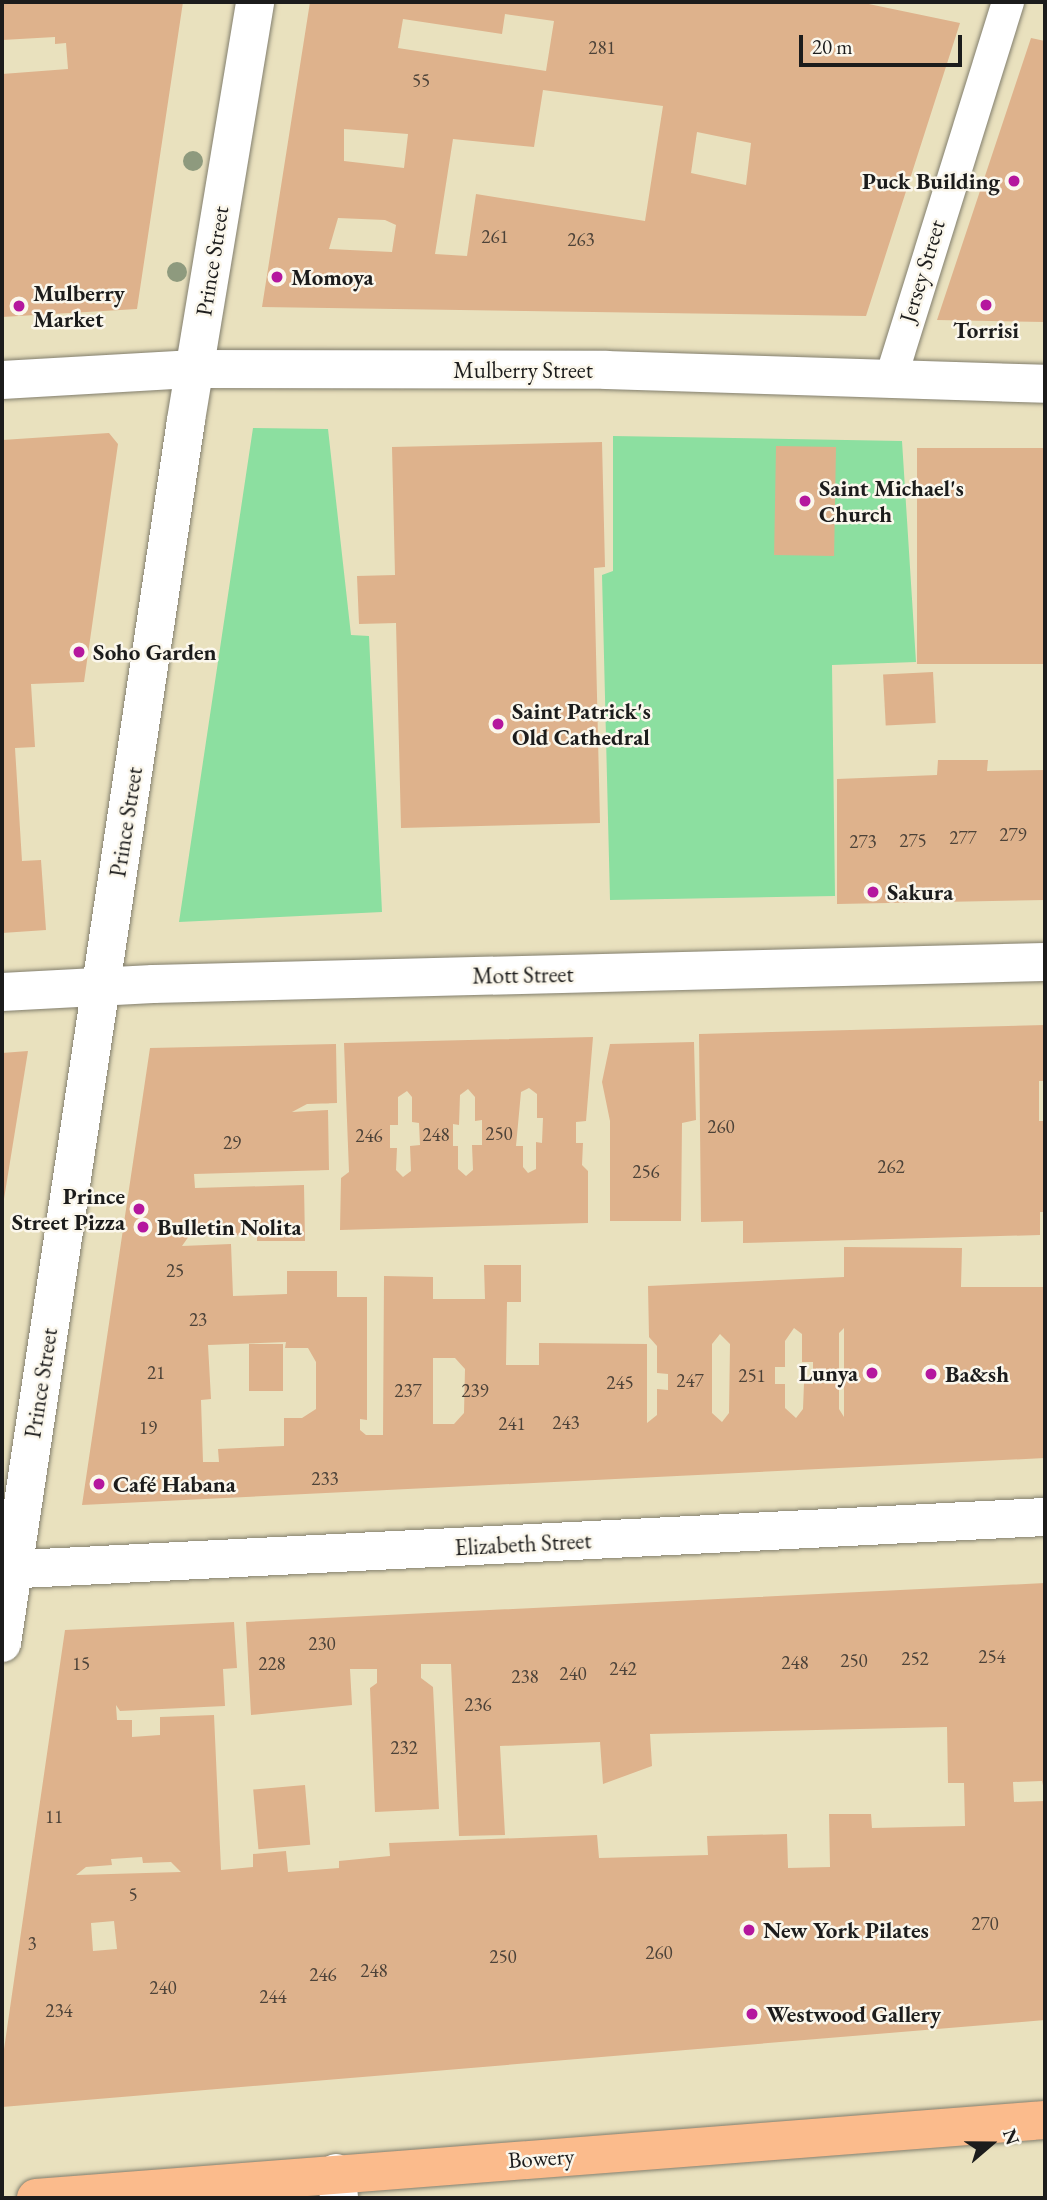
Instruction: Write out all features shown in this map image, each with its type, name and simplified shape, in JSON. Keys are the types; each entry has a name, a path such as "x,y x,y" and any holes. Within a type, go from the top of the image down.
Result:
{"main road":[{"name":"Bowery","path":"36,2198 337,2186 1045,2120"}],"street":[{"name":"Prince Street","path":"2,1643 7,1570 255,2"},
{"name":"Mulberry Street","path":"2,380 195,369 606,370 1045,384"},
{"name":"Mott Street","path":"2,992 101,986 1045,962"},
{"name":"Elizabeth Street","path":"7,1570 1045,1517"}],"lane":[{"name":"Jersey Street","path":"890,381 1008,2"}],"green space":[{"path":"253,428 328,429 351,635 369,636 382,912 179,922"},
{"path":"613,436 902,441 916,662 832,665 835,896 610,900 602,575 613,571"}],"building":[{"path":"2,2 183,2 137,309 2,317 2,74 68,69 66,43 55,44 55,37 2,40"},
{"path":"310,2 859,2 960,23 866,316 262,307","holes":["505,14 554,21 546,71 398,48 403,19 502,34","543,90 663,106 645,221 476,194 467,256 435,254 453,139 534,147","344,129 408,134 404,168 344,161","697,132 751,143 746,185 691,173","338,218 385,220 396,225 392,252 329,249"]},
{"name":"Puck Building","path":"1031,38 1045,41 1045,322 937,320"},
{"path":"109,433 118,444 84,682 31,684 35,747 15,748 22,861 41,860 46,930 2,933 2,440"},
{"name":"Saint Patrick's Old Cathedral","path":"602,442 605,567 594,568 600,823 401,828 396,623 359,624 357,576 395,575 392,447"},
{"name":"Saint Michael's Church","path":"776,446 836,447 834,556 774,555"},
{"path":"917,448 1045,448 1045,664 917,664"},
{"path":"933,672 936,723 886,726 883,675"},
{"path":"938,760 988,760 987,771 1045,770 1045,900 837,904 837,779 937,775"},
{"path":"1045,1025 1045,1081 1039,1081 1039,1121 1045,1121 1045,1212 1040,1212 1040,1235 743,1243 743,1221 701,1222 699,1034"},
{"path":"593,1037 586,1121 576,1122 576,1143 583,1143 582,1165 588,1171 588,1223 340,1230 341,1178 349,1172 344,1043","holes":["529,1088 537,1094 537,1118 543,1118 542,1143 536,1142 536,1169 528,1173 523,1167 523,1146 516,1146 521,1092","468,1089 475,1097 475,1121 482,1120 482,1145 472,1145 473,1170 466,1176 458,1169 458,1146 453,1146 453,1124 459,1125 460,1095","407,1091 412,1097 412,1122 419,1123 420,1145 410,1146 411,1171 403,1177 396,1170 397,1148 390,1148 390,1125 398,1125 398,1097"]},
{"path":"694,1042 696,1120 682,1123 681,1221 610,1221 610,1121 602,1082 610,1044"},
{"path":"336,1044 337,1103 307,1104 292,1112 328,1110 329,1170 194,1174 195,1188 304,1185 305,1241 257,1241 257,1235 189,1236 182,1246 231,1244 233,1296 287,1294 287,1271 337,1271 337,1297 367,1297 367,1420 360,1419 360,1430 366,1435 383,1435 384,1276 433,1277 433,1299 485,1299 484,1265 521,1265 521,1302 507,1302 506,1365 539,1365 539,1343 647,1344 647,1423 657,1415 657,1389 668,1390 668,1374 657,1373 657,1346 649,1337 648,1286 844,1277 844,1247 962,1248 961,1287 1045,1287 1045,1458 82,1505 150,1048","holes":["794,1328 802,1334 802,1362 813,1362 813,1384 804,1383 803,1409 796,1418 785,1408 785,1384 775,1384 775,1367 785,1367 785,1341","844,1328 844,1417 839,1409 839,1333","720,1334 730,1344 729,1413 722,1422 712,1413 712,1344","286,1342 285,1348 308,1348 316,1362 316,1409 302,1418 284,1418 284,1446 218,1449 219,1462 203,1462 201,1400 211,1399 208,1345","433,1358 455,1358 465,1369 464,1413 454,1424 433,1424"]},
{"path":"28,1051 3,1205 2,1205 2,1053"},
{"path":"249,1344 283,1344 283,1391 249,1391"},
{"path":"1045,1583 1045,1794 1042,1781 1013,1782 1014,1802 1045,1801 1045,2020 2,2107 2,2063 65,1630 234,1622 237,1668 223,1669 225,1706 120,1711 116,1705 117,1720 132,1720 132,1737 160,1735 160,1717 214,1715 221,1870 253,1867 253,1854 286,1851 288,1872 339,1868 339,1861 390,1856 389,1843 597,1835 599,1858 708,1855 707,1836 787,1834 788,1868 830,1867 829,1814 871,1814 872,1828 965,1826 964,1783 948,1783 947,1727 650,1734 652,1766 603,1784 600,1742 500,1746 505,1835 459,1836 451,1664 421,1664 421,1678 433,1687 439,1809 375,1812 370,1688 377,1683 377,1669 350,1669 352,1705 251,1715 246,1622","holes":["142,1857 143,1863 171,1862 181,1872 76,1875 86,1867 112,1865 111,1859","114,1921 117,1949 93,1951 91,1923"]},
{"path":"305,1785 310,1845 258,1849 253,1790"}],"place":[{"name":"Puck Building","path":"1014,181"},
{"name":"Momoya","path":"277,277"},
{"name":"Torrisi","path":"986,305"},
{"name":"Mulberry Market","path":"19,306"},
{"name":"Saint Michael's Church","path":"805,501"},
{"name":"Soho Garden","path":"79,652"},
{"name":"Saint Patrick's Old Cathedral","path":"498,724"},
{"name":"Sakura","path":"873,892"},
{"name":"Prince Street Pizza","path":"139,1209"},
{"name":"Bulletin Nolita","path":"143,1227"},
{"name":"Lunya","path":"872,1373"},
{"name":"Ba&sh","path":"931,1374"},
{"name":"Café Habana","path":"99,1484"},
{"name":"New York Pilates","path":"749,1930"},
{"name":"Westwood Gallery","path":"752,2014"}]}
